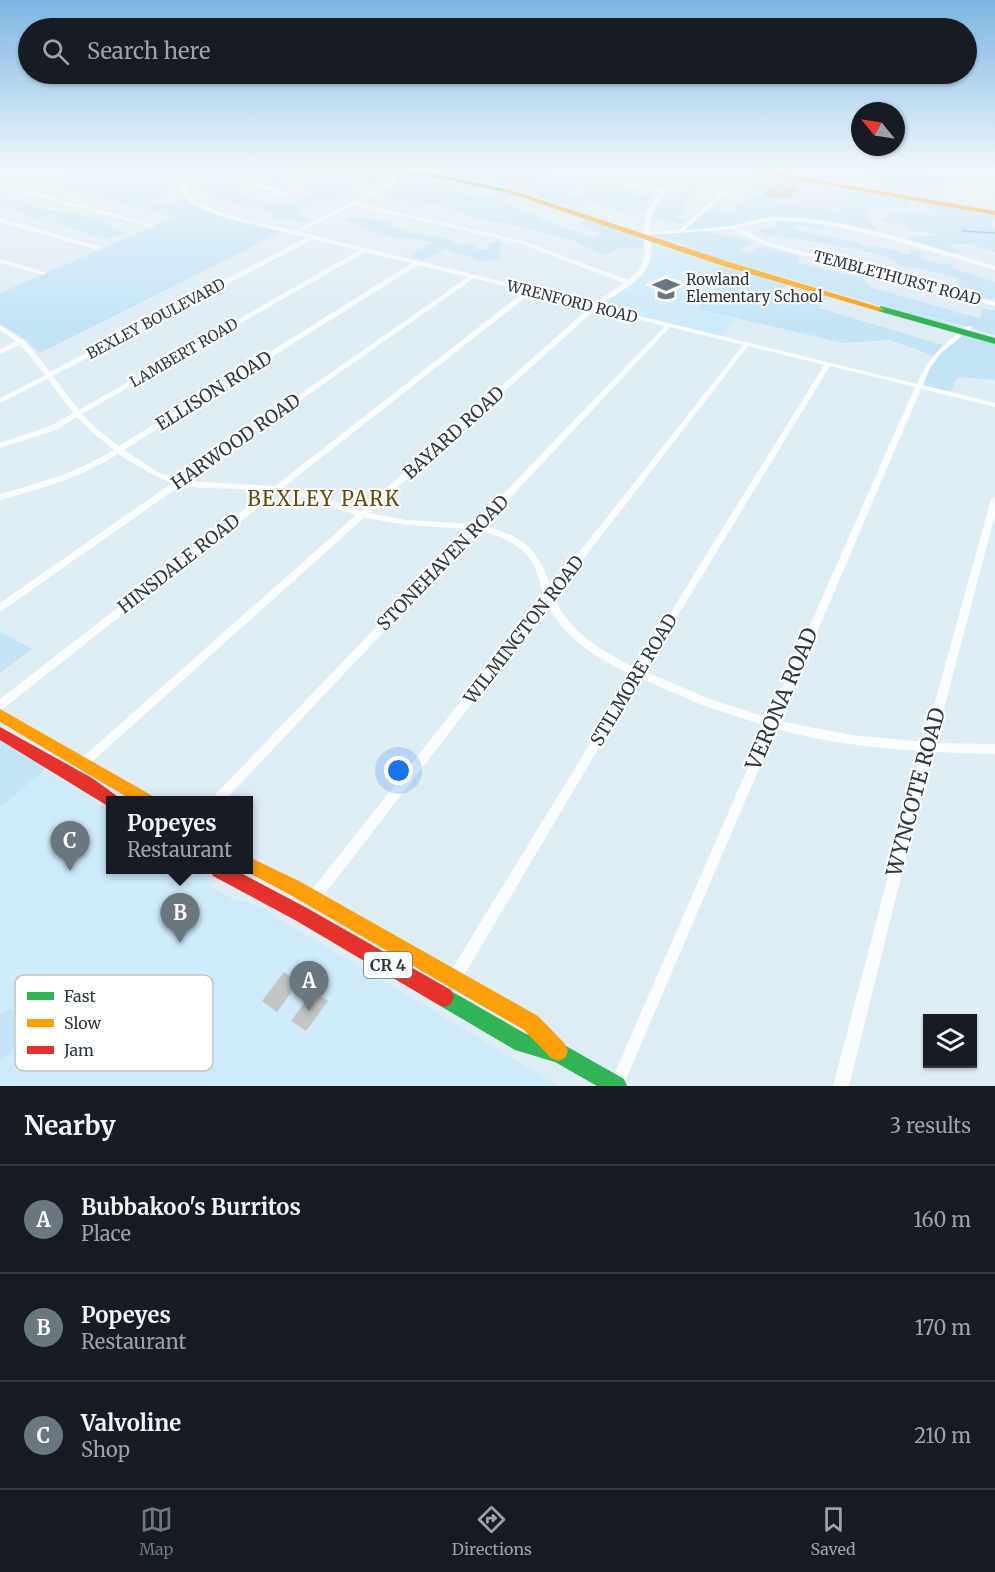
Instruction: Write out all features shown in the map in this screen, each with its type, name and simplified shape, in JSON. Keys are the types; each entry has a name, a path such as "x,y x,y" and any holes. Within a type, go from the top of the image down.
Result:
{"street":[{"path":"129,219 153,225"},
{"name":"WRENFORD ROAD","path":"238,219 995,405"},
{"path":"295,233 322,219"},
{"path":"420,219 521,242 628,282"},
{"path":"600,219 648,236 967,330 995,341"},
{"name":"BAYARD ROAD","path":"71,774 593,307 628,282 646,265 649,258 648,219"},
{"path":"681,231 695,219"},
{"path":"648,236 732,227 774,219 838,225 887,235 995,268"},
{"path":"0,220 98,248"},
{"name":"TEMBLETHURST ROAD","path":"732,227 767,244 995,304"},
{"name":"BEXLEY BOULEVARD","path":"0,401 312,237"},
{"name":"LAMBERT ROAD","path":"0,446 43,433 364,249"},
{"path":"0,261 43,273"},
{"name":"ELLISON ROAD","path":"0,497 64,478 120,451 417,263"},
{"name":"HARWOOD ROAD","path":"0,608 472,277"},
{"name":"HINSDALE ROAD","path":"0,705 529,291"},
{"name":"STONEHAVEN ROAD","path":"223,796 668,326"},
{"path":"0,327 34,352 77,414 120,451 155,473 179,483 277,488 362,516 405,523 478,526 510,537 533,554 539,562 555,611 599,653 638,673 708,703 772,723 850,740 927,747 995,749"},
{"path":"967,330 995,335"},
{"name":"VERONA ROAD","path":"616,1085 918,387 927,368 939,352 967,330"},
{"path":"0,352 22,341"},
{"name":"WILMINGTON ROAD","path":"301,914 746,345"},
{"name":"STILMORE ROAD","path":"443,997 827,365"},
{"name":"WYNCOTE ROAD","path":"840,1086 927,747 995,500"},
{"path":"0,715 137,796"},
{"path":"0,733 71,774 106,798"},
{"name":"CR 4","path":"253,867 531,1023 565,1056"},
{"name":"CR 4","path":"226,874 301,914 522,1043 565,1056 616,1085"}],"shaded area":[{"path":"53,219 102,219 114,229 125,233 108,237 98,236 78,231"},
{"path":"171,219 232,219 283,231 40,353 22,337 0,324 0,293"},
{"path":"279,219 311,220 307,222"},
{"path":"366,219 389,222 390,226 410,233 451,239 454,241 452,245 474,244 473,246 477,249 488,250 489,244 496,241 501,242 499,255 502,260 480,261 446,249 423,260 411,257 415,251 434,242 373,234 367,228 345,221"},
{"path":"479,219 539,219 593,238 602,234 579,223 583,219 648,239 649,249 621,248 606,255 571,240 508,224"},
{"path":"658,219 689,220 683,224"},
{"path":"695,219 868,219 878,233 838,225 802,222 826,225 822,230 798,225 790,226 803,232 858,242 860,245 891,249 906,254 911,254 911,249 923,253 921,257 928,261 951,264 951,268 995,282 995,296 992,300 955,288 959,285 959,278 918,268 900,267 895,260 870,252 789,237 767,236 756,231 774,227 779,220 707,229 715,234 749,239 753,243 740,249 748,254 762,246 796,255 799,257 797,262 863,278 869,287 978,318 980,318 982,309 995,310 995,335 903,309 964,328 961,329 662,242 734,261 648,234 681,231"},
{"path":"882,219 994,219 991,226 995,227 995,252 970,244 946,244 962,251 951,254 907,239 945,235 913,231 906,225 883,222"},
{"name":"Rowland Elementary School","path":"648,239 731,265 719,287 699,309 735,319 720,339 593,307 628,282 646,265"},
{"path":"731,265 791,282 776,295 794,300 798,297 789,289 790,286 827,298 819,308 946,346 963,332 995,341 995,380 957,377 950,395 918,387 935,356 890,340 843,343 698,309 718,287 711,270"},
{"path":"0,633 32,649 0,673"},
{"path":"0,733 51,764 0,808"},
{"path":"45,769 106,809 106,874 204,874 209,885 235,901 256,905 559,1086 0,1086 0,808"},
{"path":"11,1009 15,1012 15,1047 0,1063 0,1015 5,1010"}],"building":[{"path":"284,972 299,982 277,1012 262,1001"},
{"path":"313,991 328,1001 306,1031 291,1021"}],"waterway":[{"path":"963,231 995,233"}],"traffic: fast":[{"path":"881,309 995,341"},
{"path":"444,997 522,1043 559,1053 617,1086"}],"traffic: slow":[{"path":"591,219 723,263 881,309"},
{"path":"0,715 138,796"},
{"path":"253,867 293,887 531,1023 558,1051"}],"traffic: jam":[{"path":"0,733 86,783 106,797"},
{"path":"226,874 301,914 444,997"}],"place":[{"name":"Rowland Elementary School","path":"666,289"},
{"name":"Valvoline","path":"70,871"},
{"name":"Popeyes","path":"180,943"},
{"name":"Bubbakoo's Burritos","path":"309,1011"}],"district":[{"name":"BEXLEY PARK","path":"324,499"}]}
